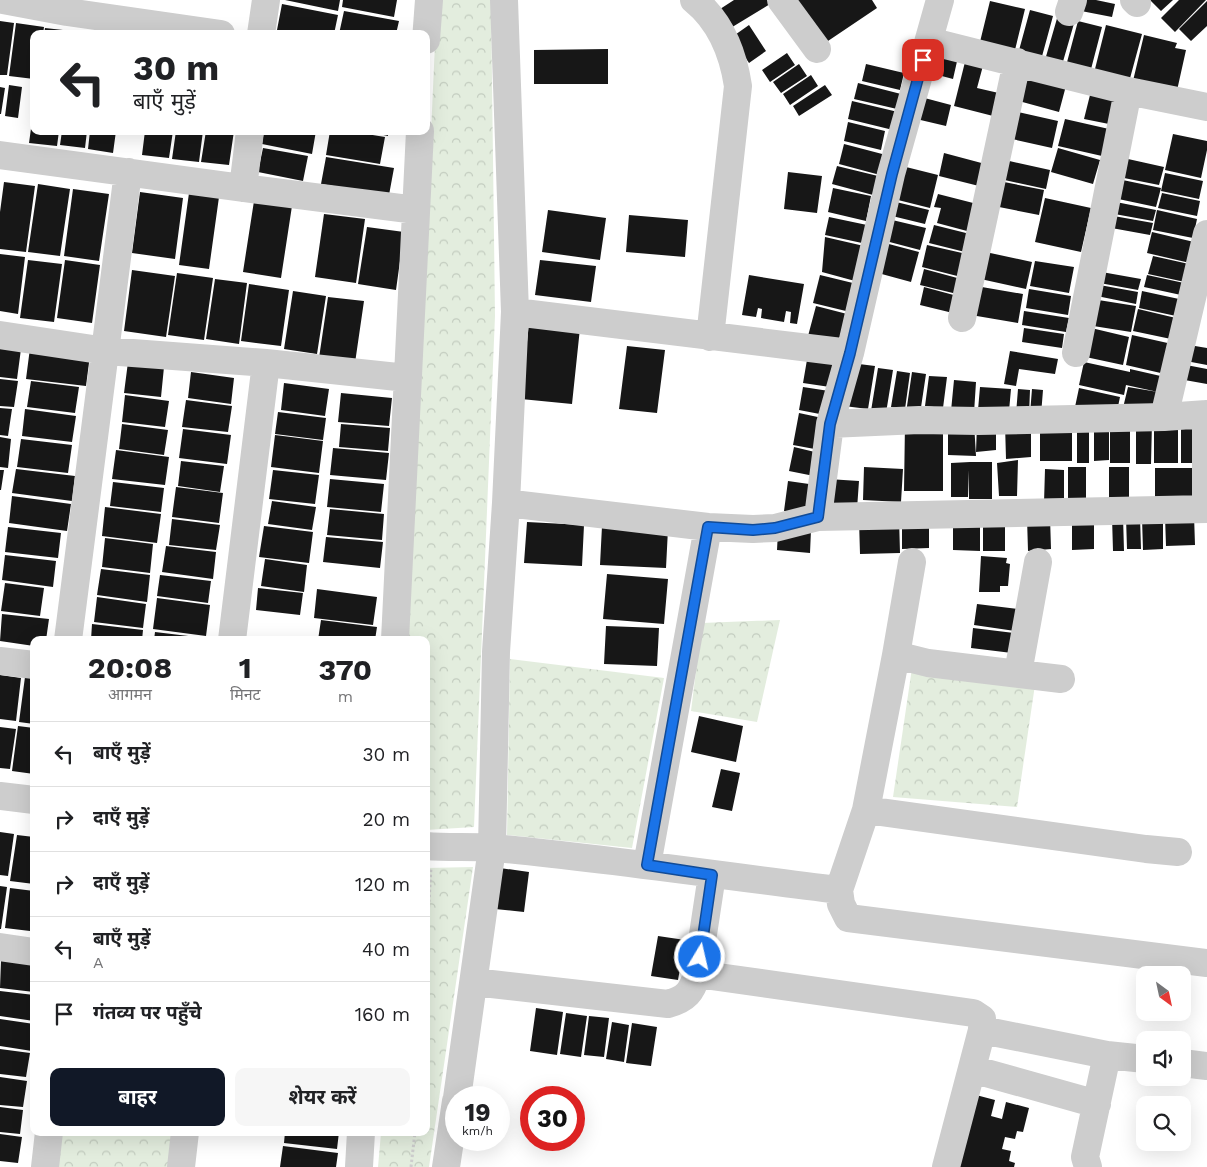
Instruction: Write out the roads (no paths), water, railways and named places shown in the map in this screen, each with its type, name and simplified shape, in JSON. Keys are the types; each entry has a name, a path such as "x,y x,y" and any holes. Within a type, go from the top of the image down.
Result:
{"street":[{"path":"3,0 68,6 199,30"},
{"path":"262,30 266,0"},
{"path":"427,30 429,0"},
{"path":"458,1086 492,848 496,652 506,503 514,312 504,0"},
{"path":"694,0 703,7 723,34 735,63 738,86 710,337"},
{"path":"781,0 816,49"},
{"path":"818,517 830,424 850,353 892,174 940,0"},
{"path":"929,42 1017,62 1128,91 1207,106"},
{"path":"962,318 1017,62"},
{"path":"1076,353 1128,91"},
{"path":"243,188 250,135"},
{"path":"394,636 420,135"},
{"path":"0,155 416,210"},
{"path":"69,636 128,172"},
{"path":"1164,417 1207,234"},
{"path":"514,312 850,353"},
{"path":"0,335 106,351 266,363 408,378"},
{"path":"232,636 266,363"},
{"path":"506,503 708,527 753,530 775,528 818,517 1206,509 1207,414 1164,417 978,421 919,420 830,424"},
{"path":"647,865 708,527"},
{"path":"912,562 866,810 839,890 841,904 848,918 1207,963"},
{"path":"1018,673 1038,562"},
{"path":"896,655 928,663 1062,679"},
{"path":"0,661 30,665"},
{"path":"0,796 30,800"},
{"path":"866,810 1136,848 1178,852"},
{"path":"430,846 492,848 647,865 712,875 839,890"},
{"path":"474,982 668,1004 681,1000 693,988 697,974 712,875"},
{"path":"0,947 30,951"},
{"path":"697,974 973,1013 982,1025 1107,1055 1136,1058"},
{"path":"946,1167 982,1025"},
{"path":"1088,1167 1085,1157 1107,1055"},
{"path":"1191,1064 1207,1066"},
{"path":"972,1069 1097,1104"},
{"path":"45,1167 49,1136"},
{"path":"181,1167 185,1136"},
{"path":"359,1167 362,1136"},
{"path":"446,1167 448,1151"}]}
